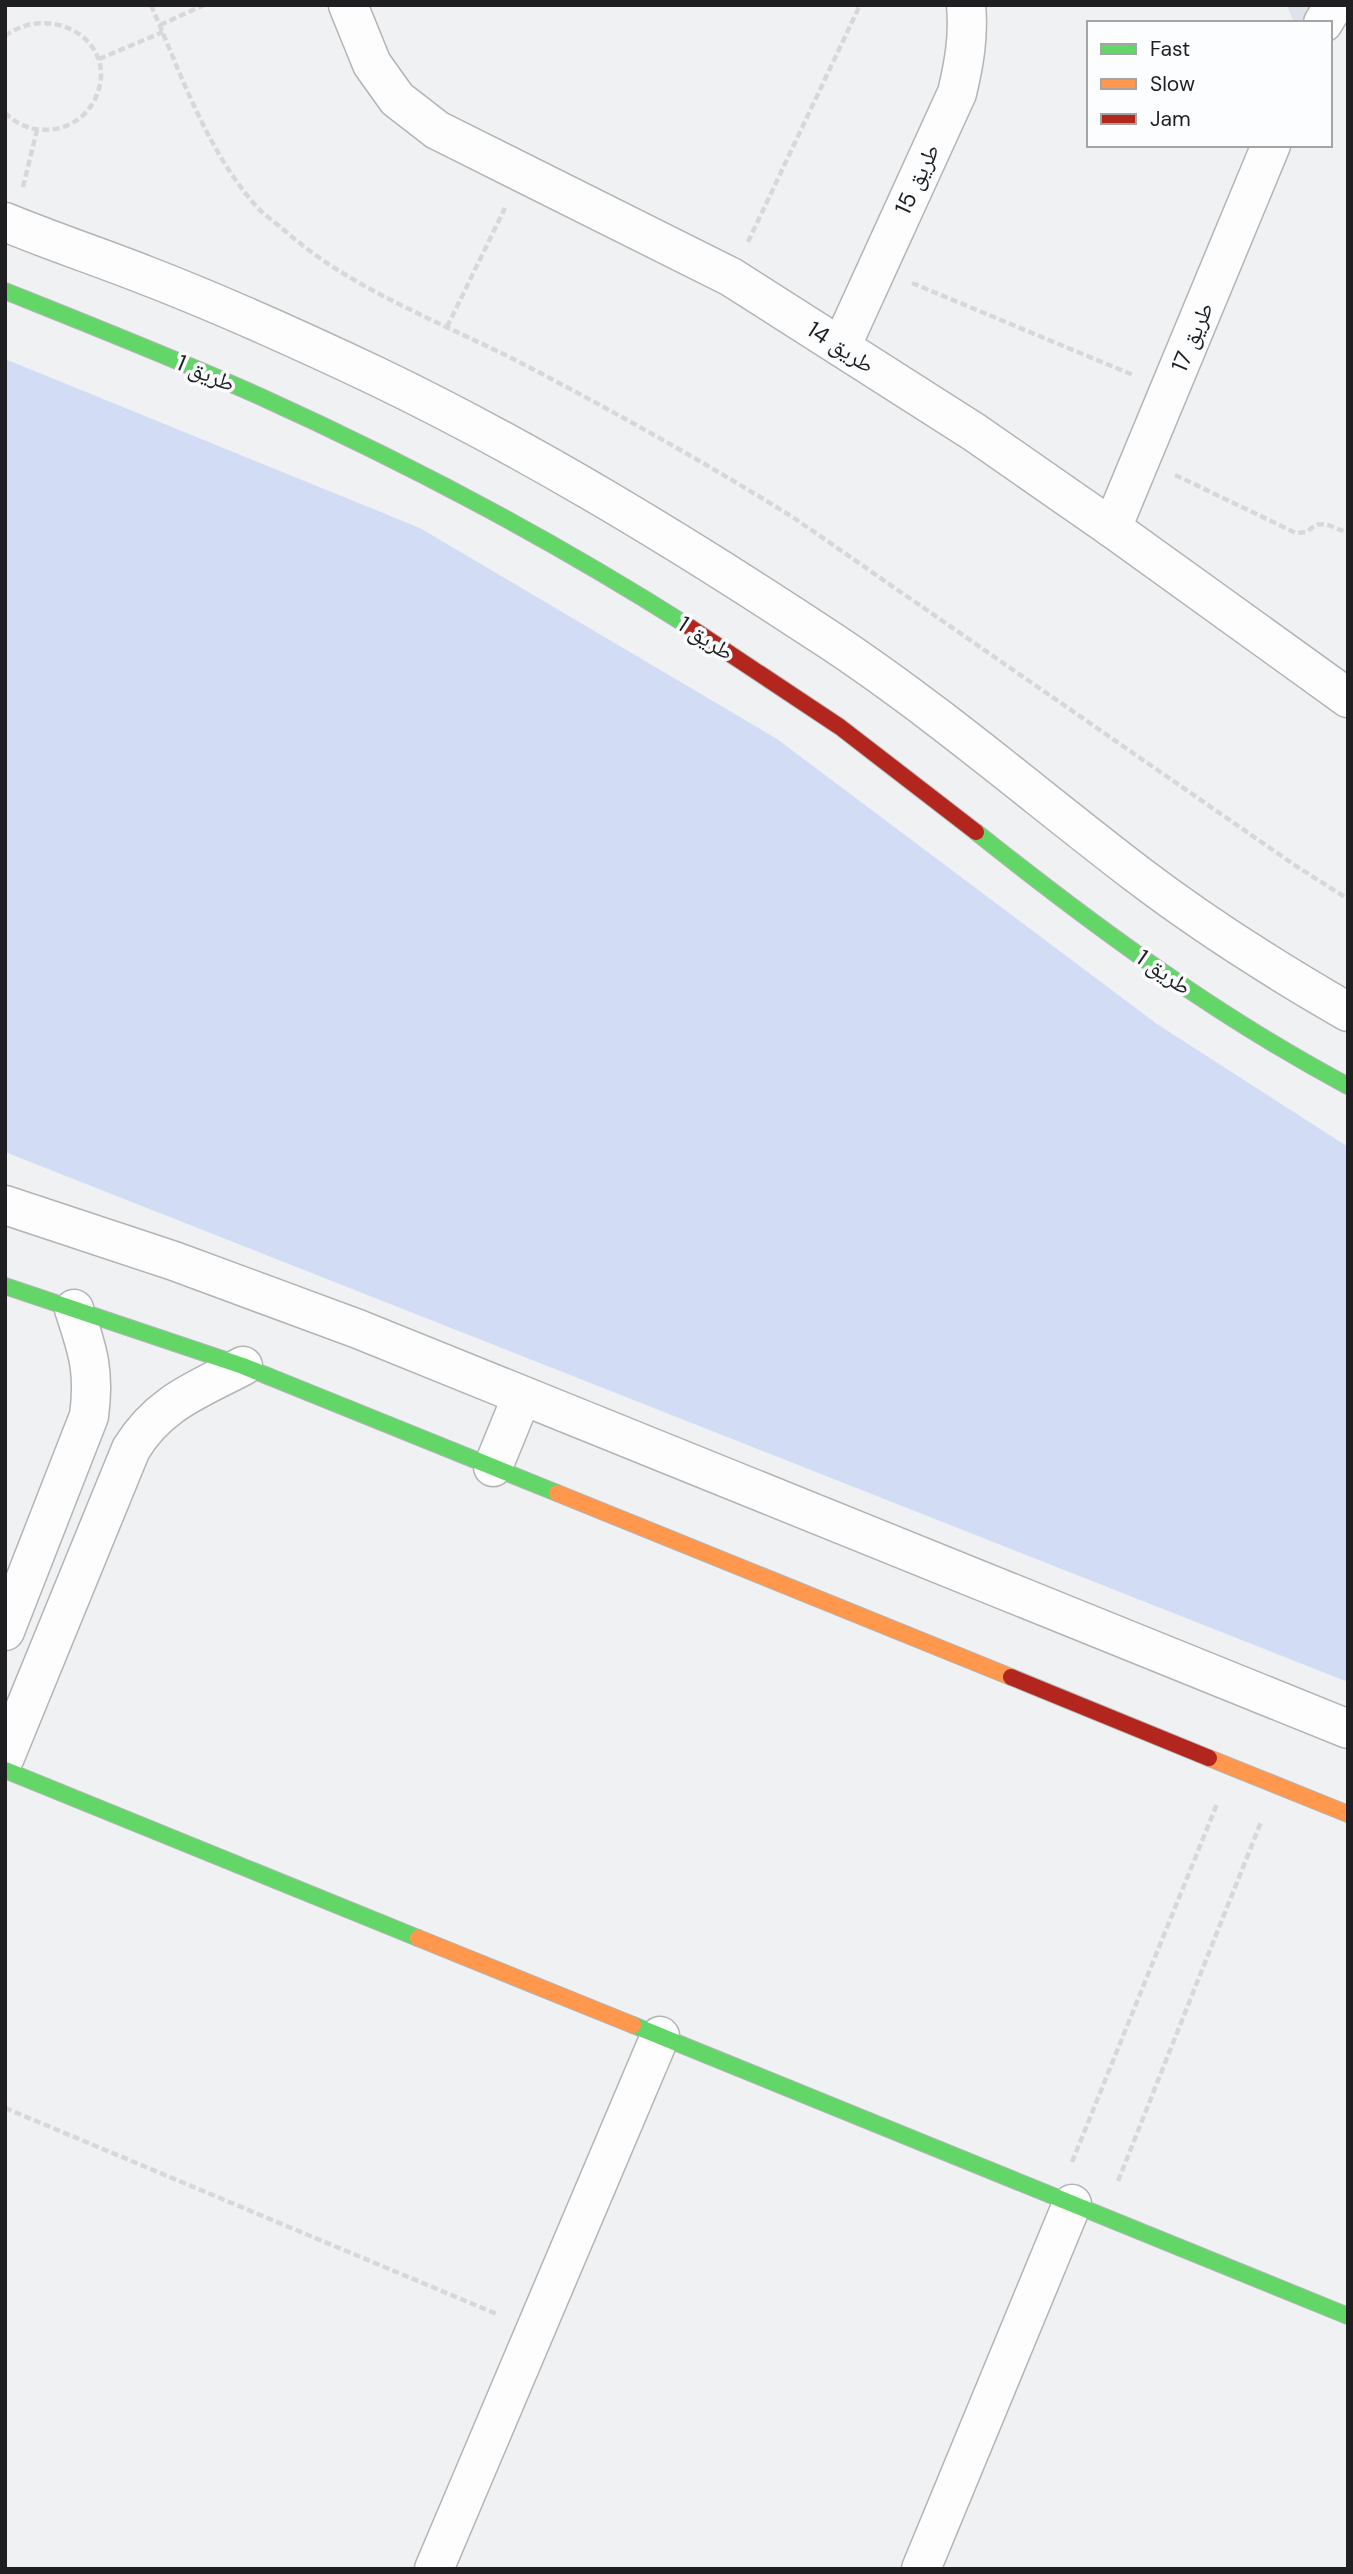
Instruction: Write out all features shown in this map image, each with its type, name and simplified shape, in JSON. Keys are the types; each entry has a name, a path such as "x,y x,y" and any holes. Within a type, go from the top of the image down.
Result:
{"street":[{"name":"طريق 14","path":"348,5 372,64 397,99 437,130 731,277 974,432 1348,698"},
{"name":"طريق 15","path":"841,347 957,93 965,59 967,5"},
{"path":"1324,21 1334,5"},
{"name":"طريق 17","path":"1112,528 1270,147"},
{"path":"9,224 146,275 262,324 375,376 486,432 595,493 717,566 836,644 951,728 1139,876 1219,933 1348,1012"},
{"name":"طريق 1","path":"5,291 177,361 307,418 412,469 525,529 636,594 870,749 931,794 1049,889 1181,985 1255,1033 1348,1086"},
{"path":"5,1205 200,1270 358,1329 1348,1729"},
{"path":"5,1286 243,1366 1348,1814"},
{"path":"5,1631 89,1416 93,1389 91,1360 74,1309"},
{"path":"5,1757 131,1449 142,1431 164,1409 243,1366"},
{"path":"493,1467 522,1396"},
{"path":"5,1770 1348,2316"},
{"path":"434,2569 660,2036"},
{"path":"921,2569 1078,2206"}],"path":[{"path":"151,5 208,134 235,179 258,208 303,247 341,274 523,364 724,474 794,518 1296,866 1348,899"},
{"path":"160,25 204,5"},
{"path":"731,277 860,5"},
{"path":"5,36 27,22 42,19 71,25 83,33 92,45 99,59 101,72 100,86 88,111 77,121 64,127 37,130 21,125 5,114"},
{"path":"99,59 163,32"},
{"path":"9,224 37,130"},
{"path":"447,327 523,173"},
{"path":"877,268 1169,391"},
{"path":"1141,459 1296,533 1302,534 1321,523 1348,533"},
{"path":"1078,2206 1232,1767"},
{"path":"1078,2206 1275,1785"},
{"path":"5,2108 535,2330"}],"shaded area":[{"path":"1287,5 1348,5 1332,21 1293,21"},
{"path":"5,359 420,528 777,739 1157,1024 1348,1147 1348,1682 5,1152"}],"traffic: fast":[{"path":"5,291 228,382 369,448 531,533 688,626"},
{"path":"976,832 1156,968 1250,1030 1348,1086"},
{"path":"5,1286 243,1366 557,1493"},
{"path":"5,1770 418,1938"},
{"path":"633,2025 1348,2316"}],"traffic: slow":[{"path":"557,1493 1011,1677"},
{"path":"1209,1758 1348,1814"},
{"path":"418,1938 633,2025"}],"traffic: jam":[{"path":"688,626 840,727 976,832"},
{"path":"1011,1677 1209,1758"}]}
